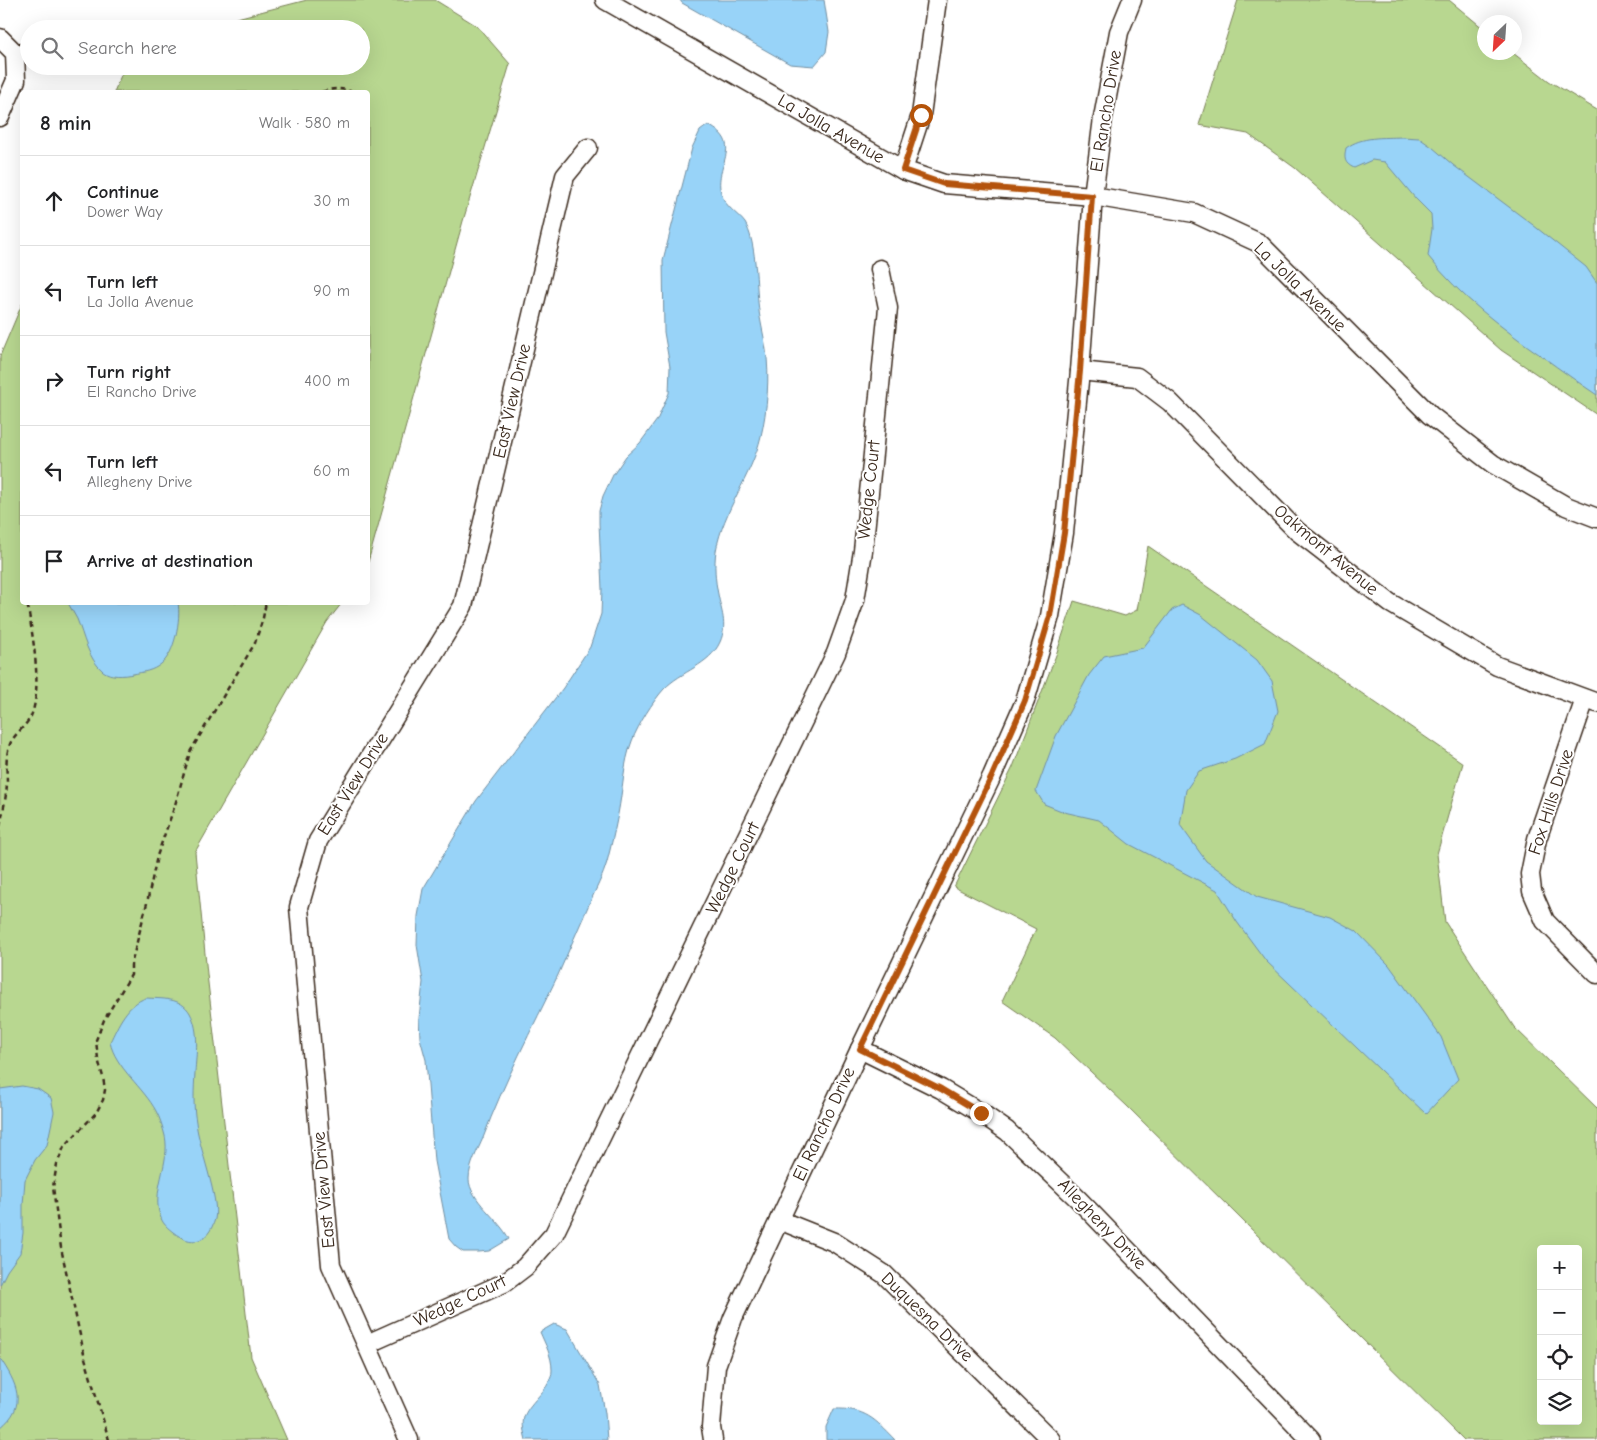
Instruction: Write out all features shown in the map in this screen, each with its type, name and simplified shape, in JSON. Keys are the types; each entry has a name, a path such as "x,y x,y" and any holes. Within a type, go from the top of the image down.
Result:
{"street":[{"name":"La Jolla Avenue","path":"605,0 903,170 944,184 1092,196 1194,213 1258,243 1430,415 1493,464 1566,506 1597,518"},
{"path":"903,170 921,115 937,0"},
{"name":"El Rancho Drive","path":"713,1440 711,1427 716,1366 733,1318 992,776 1025,701 1050,616 1064,533 1080,371 1092,196 1103,118 1119,32 1132,0"},
{"path":"0,38 15,53 16,80 0,117"},
{"name":"East View Drive","path":"410,1440 331,1265 299,908 318,841 463,606 565,176 588,148"},
{"name":"Wedge Court","path":"367,1344 504,1282 525,1267 554,1234 836,654 855,600 863,551 888,308 880,269"},
{"name":"Oakmont Avenue","path":"1080,371 1137,377 1170,402 1297,531 1390,603 1497,666 1591,701"},
{"name":"Fox Hills Drive","path":"1591,701 1537,839 1530,874 1532,891 1545,921 1597,974"},
{"name":"Allegheny Drive","path":"860,1049 941,1089 1007,1131 1078,1199 1311,1440"},
{"name":"Duquesna Drive","path":"780,1220 834,1242 884,1274 1050,1440"}],"path":[{"path":"327,90 343,88 348,90"},
{"path":"0,826 7,784 6,758 9,744 31,716 35,696 34,640 28,605"},
{"path":"110,1440 85,1358 61,1248 53,1187 64,1147 96,1113 103,1100 105,1090 104,1077 98,1059 96,1040 104,1020 131,975 131,965 157,856 190,752 255,643 265,605"}],"green space":[{"path":"307,0 435,0 477,26 510,64 463,221 370,555 370,90 115,90 121,75 370,75 370,20 229,20"},
{"path":"1238,0 1449,0 1477,23 1477,60 1522,60 1549,81 1597,110 1597,415 1501,350 1295,168 1248,134 1199,125"},
{"path":"20,309 20,605 340,605 327,622 195,852 207,974 251,1357 287,1440 0,1440 0,356"},
{"path":"1148,546 1463,763 1437,854 1445,922 1514,1027 1597,1108 1597,1440 1464,1440 1127,1106 1055,1038 1002,1001 1036,929 954,887 1013,767 1056,655 1074,601 1125,616 1137,610"}],"water":[{"path":"680,0 824,0 829,32 826,52 814,66 790,64 682,3"},
{"path":"708,125 720,133 725,141 727,150 720,178 720,189 724,200 745,223 749,231 755,261 759,308 768,371 765,416 757,451 725,521 716,551 717,589 723,618 722,635 720,642 709,657 664,689 646,714 635,735 629,750 617,820 604,872 558,975 509,1076 470,1168 470,1187 479,1202 499,1224 509,1239 489,1251 463,1252 449,1239 434,1161 426,1060 420,1038 419,1018 423,982 417,945 418,916 423,889 476,801 563,688 590,647 601,614 599,511 603,496 613,475 626,456 640,443 657,420 669,393 670,367 664,332 663,260 692,148 700,131"},
{"path":"1372,138 1419,138 1432,147 1586,267 1597,283 1597,395 1497,323 1440,271 1428,256 1432,229 1431,214 1385,162 1372,160 1354,168 1346,160 1346,148 1359,141"},
{"path":"69,605 178,605 179,610 176,635 166,659 148,671 121,676 106,673 98,666 90,654 77,619"},
{"path":"1182,605 1201,615 1257,660 1272,681 1278,711 1265,744 1235,759 1199,771 1186,790 1180,825 1206,861 1257,897 1330,917 1356,931 1389,965 1441,1037 1458,1079 1426,1114 1266,961 1237,922 1217,890 1129,844 1099,820 1064,812 1044,804 1036,791 1056,736 1089,675 1104,656 1143,648 1172,610"},
{"path":"146,998 176,1001 190,1013 195,1027 197,1043 194,1091 195,1116 216,1210 212,1227 204,1238 198,1240 187,1240 180,1237 164,1224 162,1220 158,1208 158,1198 165,1157 165,1136 151,1102 124,1069 110,1042 128,1010"},
{"path":"22,1086 38,1089 51,1098 54,1112 47,1145 35,1160 25,1180 23,1233 20,1253 0,1285 0,1089"},
{"path":"554,1324 567,1329 600,1385 607,1440 526,1440 523,1426 524,1417 531,1405 545,1389 552,1370 550,1355 540,1332"},
{"path":"0,1358 15,1385 17,1402 9,1419 0,1428"},
{"path":"834,1409 854,1410 869,1416 895,1440 826,1440 826,1427"}],"route":[{"path":"921,115 903,170 944,184 1092,196 1080,371 1064,533 1050,616 1025,701 992,776 860,1049 941,1089 981,1113"}]}
